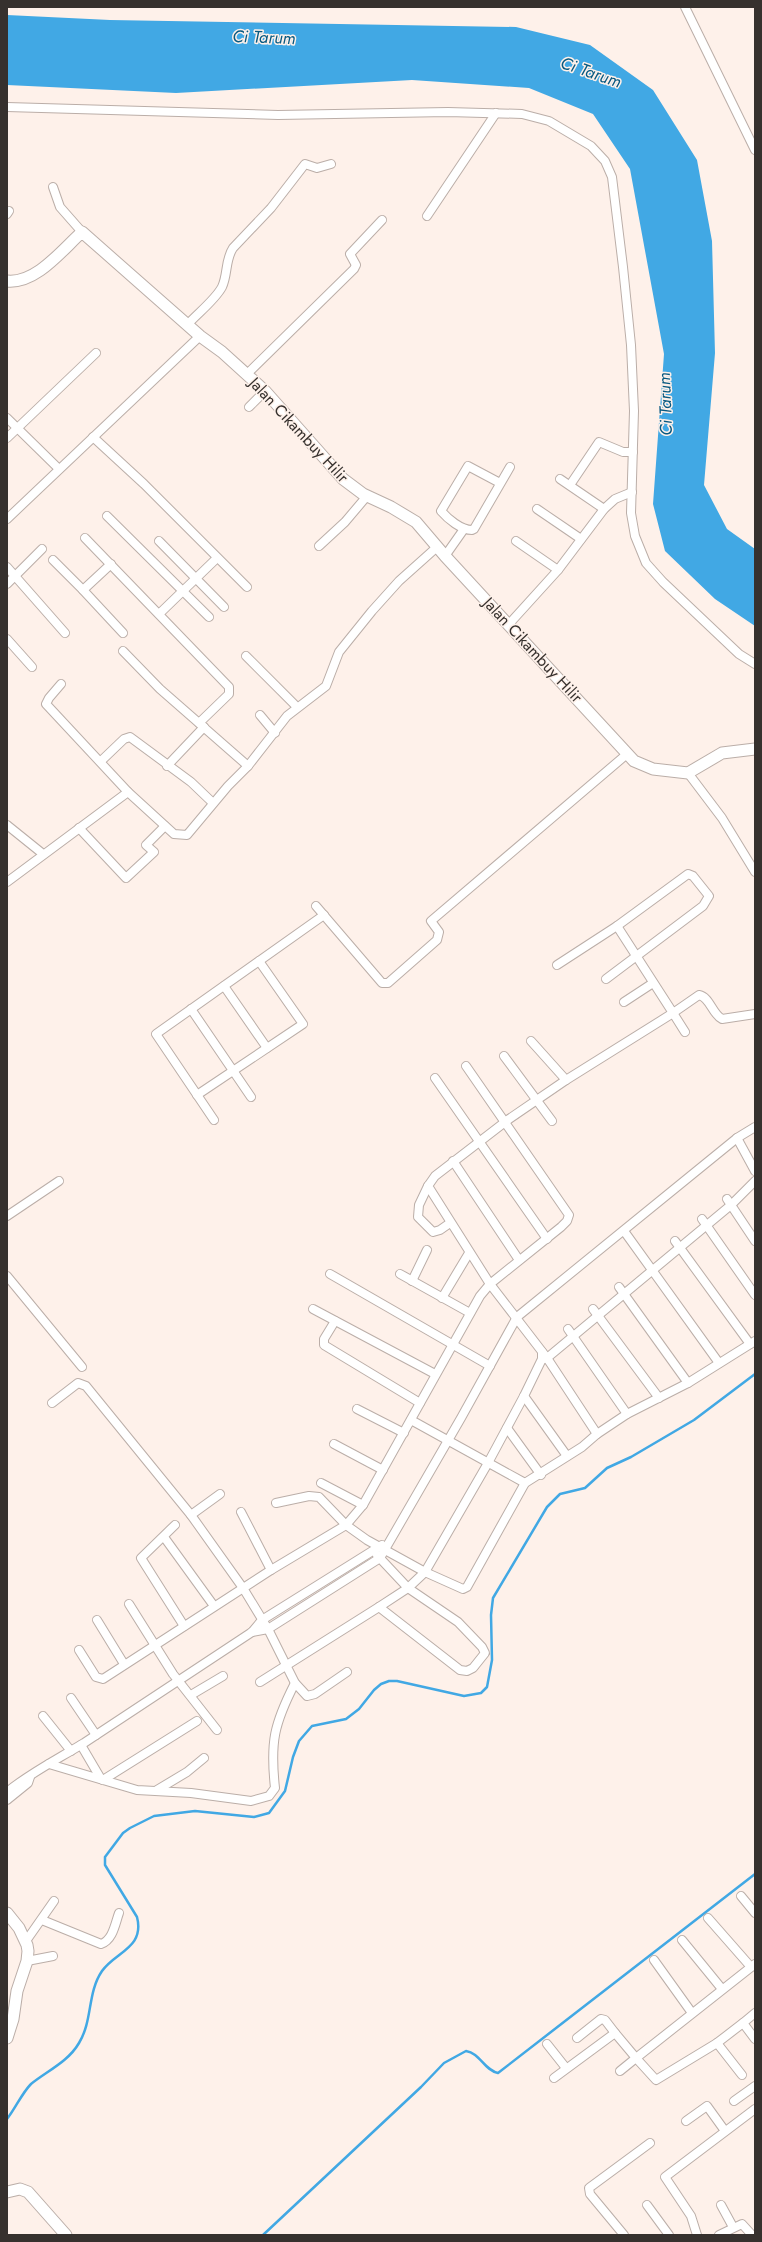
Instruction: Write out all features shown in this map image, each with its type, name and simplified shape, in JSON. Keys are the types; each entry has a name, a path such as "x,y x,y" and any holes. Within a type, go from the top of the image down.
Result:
{"street":[{"path":"685,7 755,150"},
{"path":"7,107 295,115 384,112 496,113 526,115 549,121 591,146 610,169 623,267 631,345 634,411 632,526 646,563 699,617 739,654 755,664"},
{"path":"427,216 496,113"},
{"path":"188,324 221,288 226,272 229,253 271,208 305,164 316,168 331,164"},
{"path":"7,281 18,281 35,273 82,232 60,207 52,187"},
{"path":"246,374 354,269 356,264 350,254 382,220"},
{"name":"Jalan Cikambuy Hilir","path":"82,232 200,336 222,352 265,391 337,473 351,486 416,522 444,556 509,624 634,761 653,769 692,771"},
{"path":"7,519 200,336"},
{"path":"7,438 96,352"},
{"path":"249,407 265,391"},
{"path":"7,418 59,469"},
{"path":"93,437 144,484 247,587"},
{"path":"570,486 599,442 623,452 633,452"},
{"path":"500,483 468,466 440,508 447,518 464,529 470,531 474,529 510,467"},
{"path":"560,480 604,509"},
{"path":"509,624 558,570 614,498 632,492"},
{"path":"319,546 344,522 367,496"},
{"path":"537,509 581,539"},
{"path":"107,516 210,617"},
{"path":"444,556 464,529"},
{"path":"85,538 230,689 229,694 167,766"},
{"path":"158,541 224,607"},
{"path":"516,541 558,570"},
{"path":"61,684 46,704 101,761 128,792 174,834 187,835 193,830 213,803 248,766 286,716 326,686 339,652 352,635 398,581 437,547"},
{"path":"7,584 42,549"},
{"path":"159,614 217,558"},
{"path":"53,560 123,633"},
{"path":"83,590 111,564"},
{"path":"7,567 65,633"},
{"path":"7,639 32,667"},
{"path":"123,651 160,689 248,766"},
{"path":"246,656 297,707"},
{"path":"260,715 275,732"},
{"path":"101,761 126,737 130,737 167,766 191,782 213,803"},
{"path":"755,749 722,753 692,771 755,872"},
{"path":"316,906 382,983 388,983 436,940 439,932 431,921 627,754"},
{"path":"7,882 128,792"},
{"path":"7,825 43,854"},
{"path":"80,828 126,878 154,852 146,845 165,826"},
{"path":"557,966 617,926 688,874 693,876 709,896 703,906 606,979"},
{"path":"214,1120 156,1034 324,915"},
{"path":"617,926 685,1032"},
{"path":"197,1095 303,1024 259,961"},
{"path":"624,1002 653,982"},
{"path":"224,986 267,1048"},
{"path":"450,1223 440,1230 433,1232 425,1226 418,1216 419,1205 428,1186 453,1161 505,1122 566,1080 699,995 704,998 716,1015 722,1019 755,1014"},
{"path":"191,1010 251,1097"},
{"path":"531,1041 566,1080"},
{"path":"504,1056 552,1121"},
{"path":"79,1650 99,1679 271,1570 346,1525 363,1504 383,1470 435,1374 484,1290 568,1220 569,1215 466,1066"},
{"path":"435,1078 547,1239"},
{"path":"7,1792 22,1780 30,1777 81,1745 252,1632 262,1620 379,1550 389,1542 448,1441 516,1317 737,1138 755,1127"},
{"path":"737,1138 755,1171"},
{"path":"453,1161 519,1260"},
{"path":"7,1216 59,1181"},
{"path":"260,1682 408,1588 425,1572 488,1463 544,1356 621,1290 651,1270 677,1244 755,1181"},
{"path":"428,1186 490,1284 544,1356 597,1434"},
{"path":"729,1202 755,1241"},
{"path":"704,1222 755,1295"},
{"path":"624,1231 719,1363"},
{"path":"276,1503 309,1496 319,1497 346,1525 379,1550 460,1589 467,1587 525,1483 541,1475 627,1414 688,1383 753,1342 677,1244"},
{"path":"412,1281 427,1250"},
{"path":"442,1298 469,1253"},
{"path":"330,1274 490,1366"},
{"path":"400,1274 470,1313"},
{"path":"7,1276 82,1367"},
{"path":"621,1290 688,1383"},
{"path":"313,1309 435,1374"},
{"path":"595,1312 659,1398"},
{"path":"335,1321 324,1339 324,1345 420,1402"},
{"path":"571,1332 627,1414"},
{"path":"52,1403 75,1384 83,1384 191,1515 243,1588 268,1629 295,1683 306,1696 312,1696 347,1672"},
{"path":"524,1396 568,1456"},
{"path":"357,1409 404,1433"},
{"path":"411,1420 525,1483"},
{"path":"507,1428 541,1475"},
{"path":"334,1444 383,1470"},
{"path":"321,1483 363,1504"},
{"path":"191,1515 220,1494"},
{"path":"241,1512 271,1570"},
{"path":"175,1525 164,1537 142,1556 141,1560 184,1626"},
{"path":"164,1537 214,1606"},
{"path":"379,1550 380,1558 408,1588 458,1622 482,1647 485,1653 473,1668 467,1671 460,1670 379,1607"},
{"path":"252,1632 268,1629 380,1558"},
{"path":"129,1604 153,1645 217,1730"},
{"path":"97,1620 124,1664"},
{"path":"190,1695 223,1676"},
{"path":"49,1764 137,1790 157,1790 251,1801 269,1796 275,1788 272,1748 273,1734 281,1711 295,1683"},
{"path":"71,1698 96,1735"},
{"path":"43,1716 71,1751"},
{"path":"102,1780 198,1721"},
{"path":"81,1745 102,1780"},
{"path":"157,1790 187,1772 204,1758"},
{"path":"7,1800 28,1783 30,1777"},
{"path":"741,1896 755,1913"},
{"path":"26,1941 54,1901"},
{"path":"7,1913 26,1941 27,1961 17,1991 13,2019 7,2038"},
{"path":"42,1920 101,1944 107,1941 113,1931 119,1913"},
{"path":"620,2071 753,1965 708,1918"},
{"path":"682,1940 722,1990"},
{"path":"27,1961 53,1956"},
{"path":"654,1960 692,2014"},
{"path":"577,2038 601,2019 605,2020 656,2080 717,2043 755,2013"},
{"path":"742,2023 755,2039"},
{"path":"554,2078 615,2033"},
{"path":"717,2043 742,2075"},
{"path":"547,2044 566,2068"},
{"path":"734,2101 755,2086"},
{"path":"686,2121 707,2106 725,2131"},
{"path":"697,2235 691,2216 665,2177 755,2109"},
{"path":"624,2235 590,2194 588,2188 650,2143"},
{"path":"7,2192 20,2189 28,2192 66,2235"},
{"path":"647,2205 669,2235"},
{"path":"721,2205 733,2227"},
{"path":"719,2235 742,2224 752,2235"}],"water":[{"name":"Ci Tarum","path":"7,15 110,20 516,27 590,45 653,90 697,160 712,241 715,353 704,485 727,529 755,549 755,626 715,599 665,551 653,504 664,354 630,169 593,114 529,88 412,80 176,93 7,85"}],"waterway":[{"path":"7,2119 31,2084 69,2056 79,2043 86,2025 97,1979 108,1964 133,1943 137,1936 137,1917 105,1865 105,1857 123,1833 154,1816 195,1811 254,1817 269,1813 285,1791 293,1757 299,1741 312,1726 346,1719 359,1709 374,1690 381,1684 389,1681 397,1681 464,1696 481,1693 487,1687 492,1660 491,1615 493,1598 547,1507 560,1494 585,1488 607,1468 631,1457 694,1420 755,1374"},
{"path":"263,2235 421,2087 444,2063 466,2051 471,2052 489,2069 498,2073 755,1874"}]}
